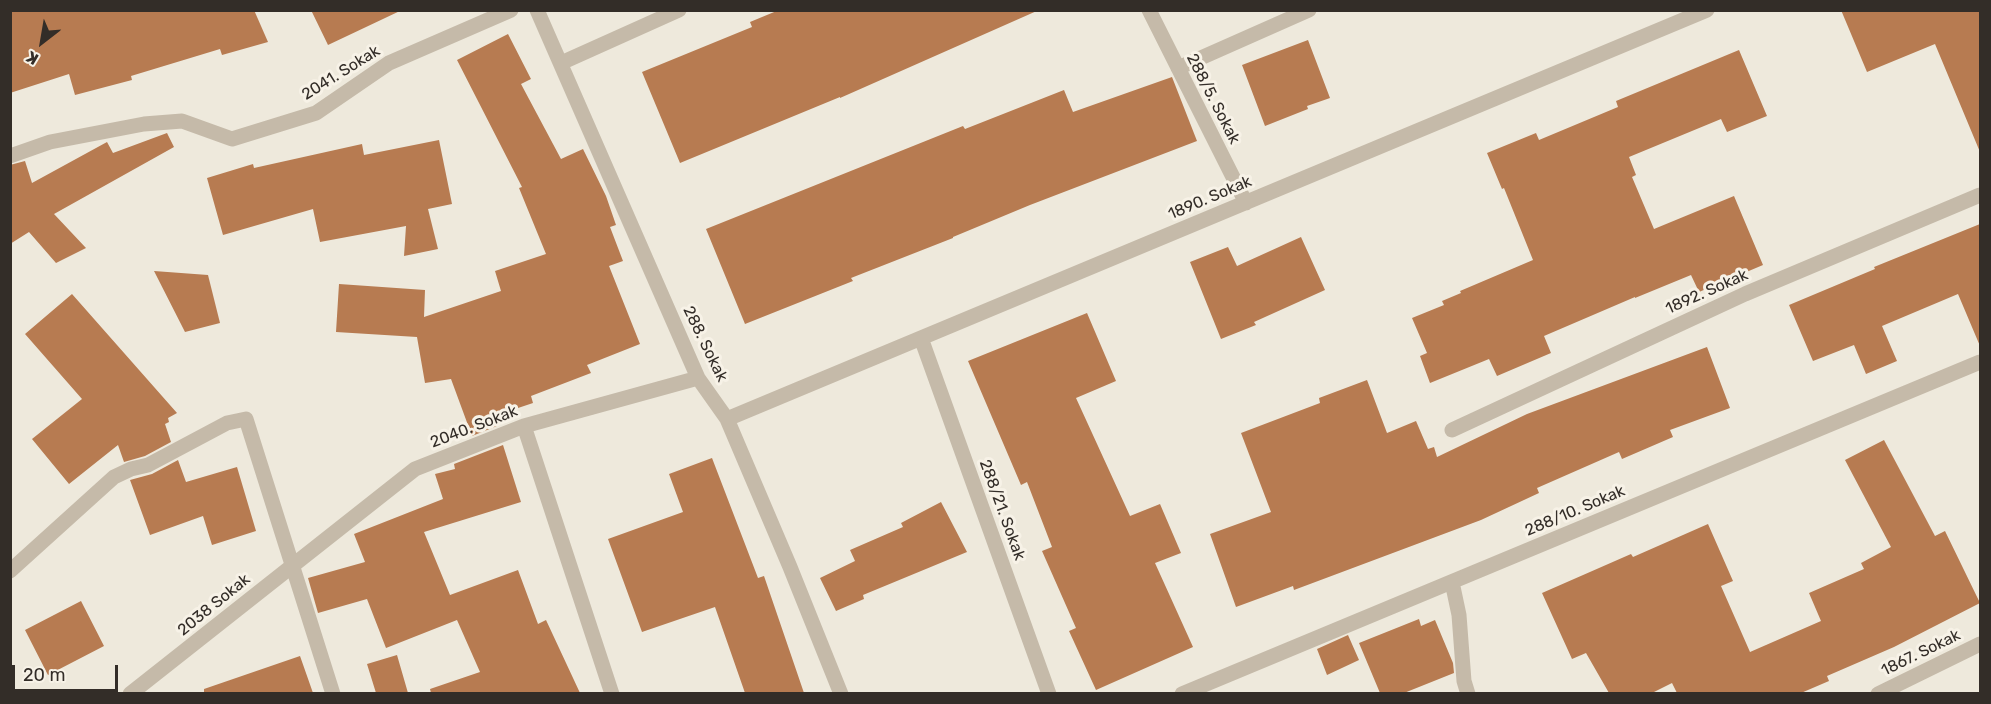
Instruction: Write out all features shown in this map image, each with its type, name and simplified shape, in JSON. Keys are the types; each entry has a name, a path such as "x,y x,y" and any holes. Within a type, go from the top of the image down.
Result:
{"street":[{"name":"2041. Sokak","path":"10,156 50,142 144,124 182,121 232,139 316,113 389,63 511,10"},
{"name":"288. Sokak","path":"537,10 698,378 727,419 841,693"},
{"path":"561,63 679,10"},
{"name":"288/5. Sokak","path":"1149,10 1246,203"},
{"path":"1178,68 1309,10"},
{"name":"1890. Sokak","path":"727,419 1707,10"},
{"name":"1892. Sokak","path":"1452,430 1745,294 1980,195"},
{"name":"288/21. Sokak","path":"921,338 1049,693"},
{"name":"288/10. Sokak","path":"1182,693 1980,362"},
{"name":"2040. Sokak","path":"291,566 415,469 524,426 698,378"},
{"path":"10,571 114,477 131,469 148,465 227,423 246,419 333,693"},
{"path":"524,426 612,693"},
{"name":"2038 Sokak","path":"130,693 291,566"},
{"path":"1452,582 1458,615 1464,681 1468,693"},
{"name":"1867. Sokak","path":"1878,693 1980,644"}],"building":[{"path":"10,10 254,10 268,42 222,55 220,49 131,76 132,80 75,95 69,74 10,93"},
{"path":"311,10 402,10 328,45"},
{"path":"779,10 1039,10 840,98 680,163 642,72 752,27 750,22"},
{"path":"1841,10 1980,10 1980,152 1935,44 1867,72"},
{"path":"508,34 531,79 521,84 561,159 583,149 606,196 616,225 610,227 623,261 609,266 640,344 587,365 591,373 531,396 533,403 494,416 497,426 472,436 451,379 425,383 417,337 336,332 339,284 425,290 424,317 501,291 495,271 546,254 519,188 522,187 457,60"},
{"path":"1308,40 1330,98 1265,126 1242,65"},
{"path":"1739,50 1767,116 1727,132 1721,119 1629,157 1636,175 1632,177 1654,229 1734,196 1763,265 1699,292 1691,275 1635,297 1544,336 1551,353 1497,376 1489,359 1430,383 1420,356 1427,353 1412,318 1444,305 1442,301 1461,293 1460,291 1533,260 1487,153 1536,133 1539,140 1618,107 1616,101"},
{"path":"1172,77 1197,141 1030,205 851,278 853,281 745,324 706,229 963,126 965,129 1064,90 1073,112"},
{"path":"167,133 174,147 54,214 86,248 56,263 29,232 10,244 10,165 25,161 32,183 107,142 113,153"},
{"path":"439,140 452,204 428,209 438,249 404,256 406,226 320,242 313,209 223,235 207,178 253,164 254,168 362,144 364,155"},
{"path":"1980,224 1980,346 1958,294 1882,326 1897,361 1866,374 1854,345 1813,361 1789,305"},
{"path":"1301,237 1325,290 1254,322 1256,325 1221,339 1190,262 1228,247 1237,266"},
{"path":"154,271 208,275 220,323 185,332"},
{"path":"72,294 177,413 168,418 169,422 165,424 171,442 145,456 124,462 118,445 69,484 32,439 82,399 25,334"},
{"path":"1087,313 1116,381 1076,398 1130,516 1160,504 1181,553 1155,563 1193,647 1096,690 1069,631 1076,628 1042,551 1052,547 1027,482 1021,485 968,361"},
{"path":"1707,347 1730,408 1670,430 1673,437 1622,459 1619,452 1537,488 1539,493 1481,520 1294,590 1293,586 1236,607 1210,534 1271,512 1241,433 1320,403 1319,398 1367,380 1387,433 1416,421 1428,449 1434,447 1437,457 1527,414"},
{"path":"1884,440 1935,536 1945,531 1980,603 1894,647 1827,676 1829,681 1801,693 1677,693 1672,683 1652,693 1609,693 1586,653 1572,659 1542,593 1631,554 1633,557 1708,524 1733,581 1721,586 1750,652 1821,621 1809,593 1864,569 1861,563 1891,547 1845,460"},
{"path":"503,445 521,502 424,532 450,595 518,570 538,624 546,620 580,693 431,693 430,689 480,672 457,620 386,648 367,599 318,613 308,578 365,562 354,534 443,499 435,474 455,469 454,464"},
{"path":"712,458 758,578 764,576 804,693 745,693 715,607 642,632 608,539 683,512 669,474"},
{"path":"178,460 186,482 237,467 256,531 212,545 203,516 150,535 130,480 152,474"},
{"path":"941,502 967,552 863,595 864,599 836,611 820,578 855,561 850,550 903,527 901,523"},
{"path":"81,601 104,646 48,675 25,630"},
{"path":"1419,619 1421,626 1435,620 1453,663 1454,673 1404,693 1380,693 1359,643"},
{"path":"1348,635 1359,660 1327,675 1317,649"},
{"path":"397,655 408,693 376,693 367,664"},
{"path":"300,656 313,693 204,693 204,689"}]}
